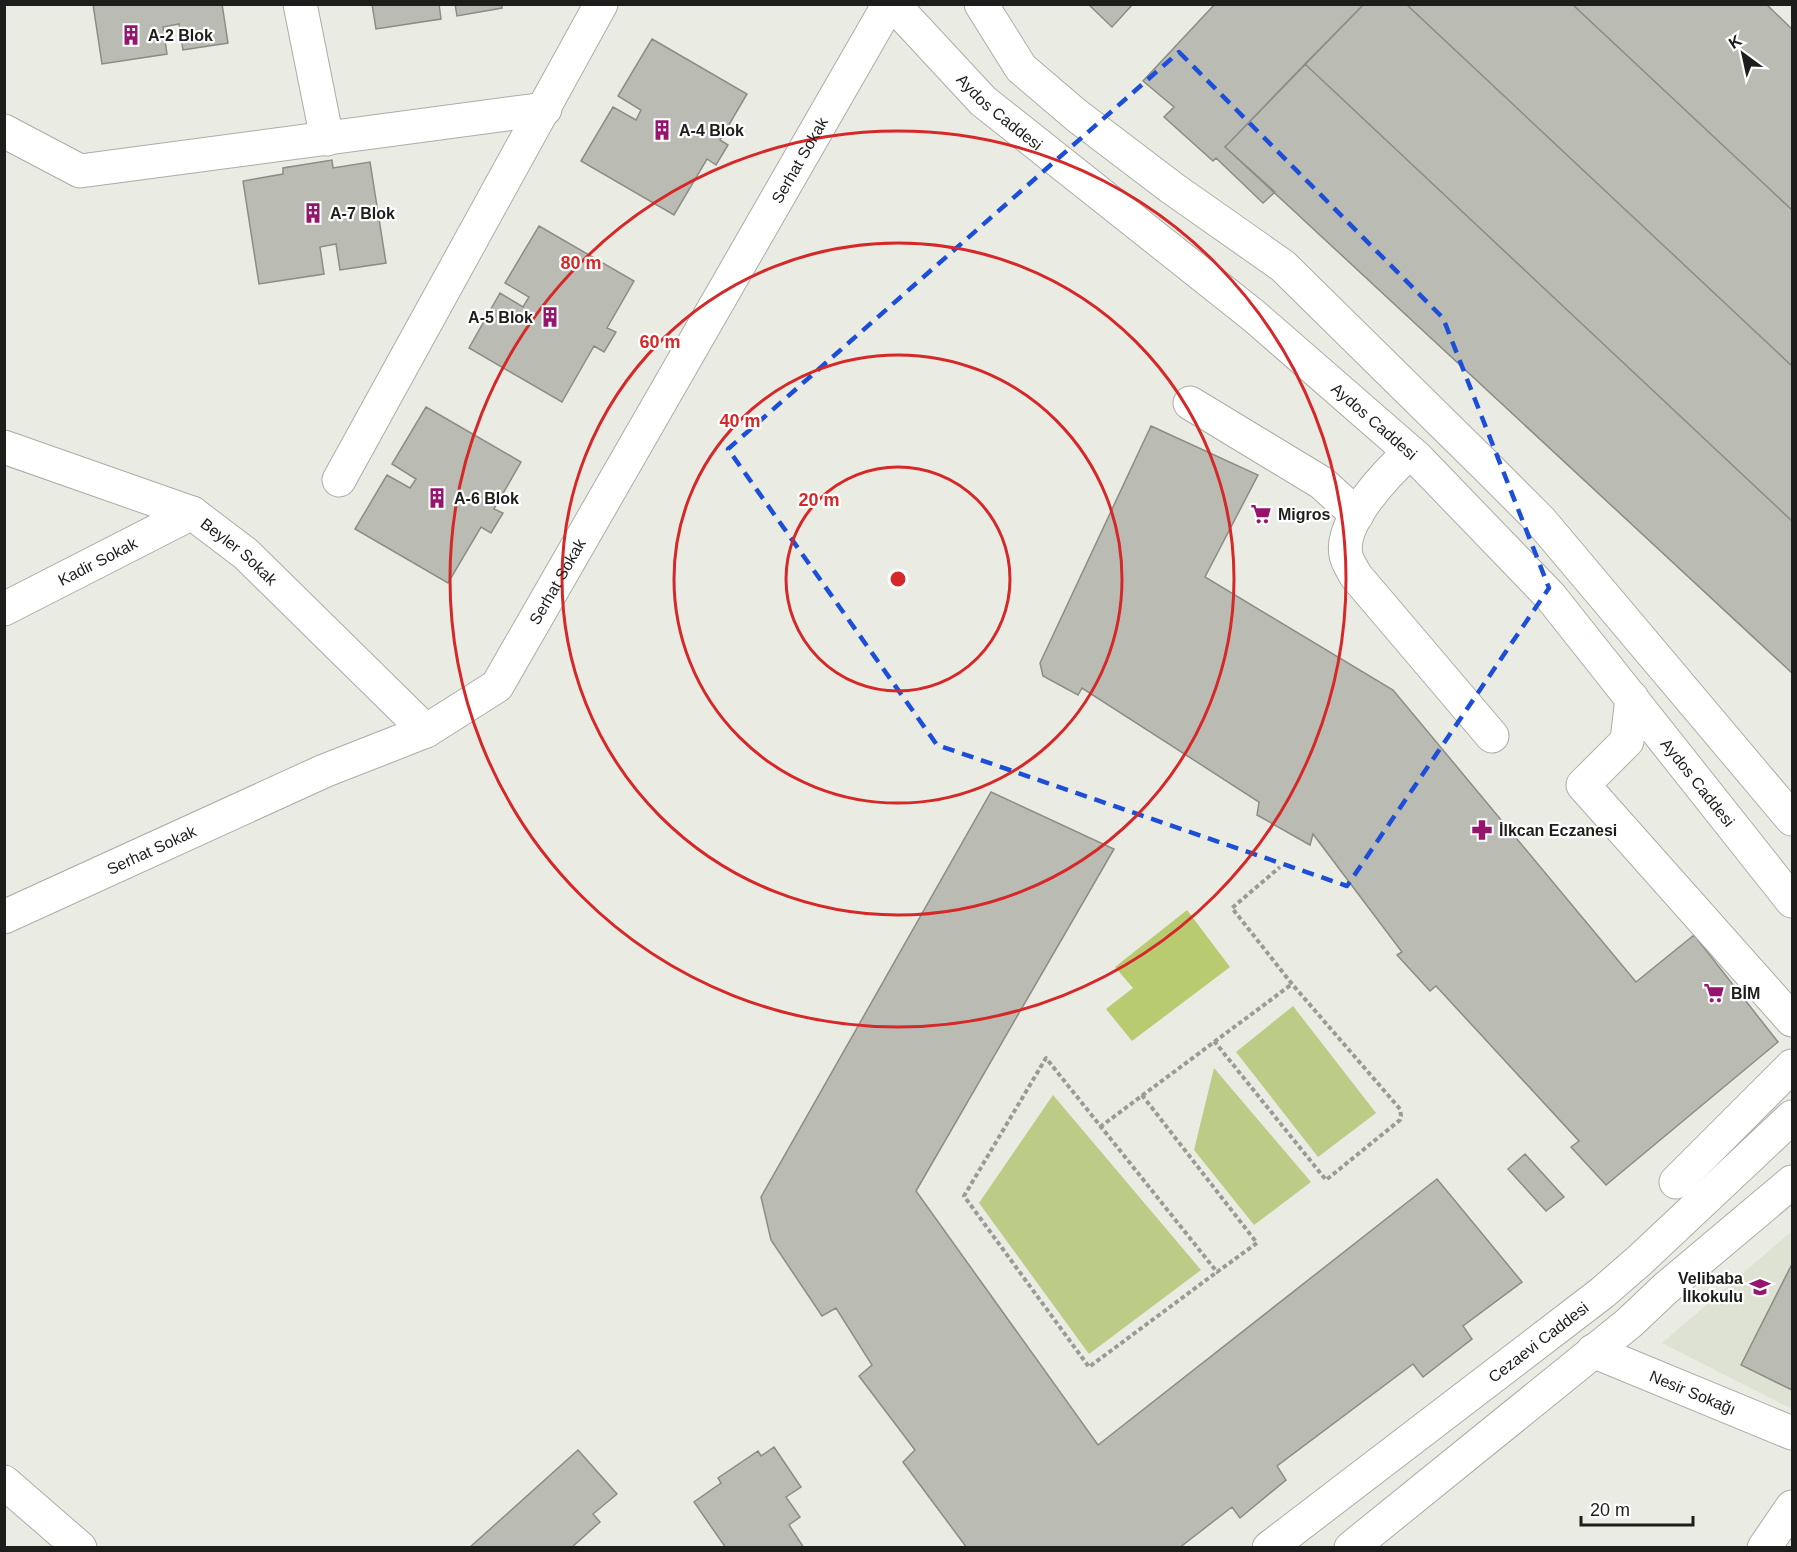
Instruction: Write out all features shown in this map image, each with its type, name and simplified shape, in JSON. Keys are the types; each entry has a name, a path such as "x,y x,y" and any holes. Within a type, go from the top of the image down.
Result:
{"street":[{"path":"300,4 327,139"},
{"path":"339,480 601,4"},
{"name":"Aydos Caddesi","path":"891,4 983,101 1254,316 1410,452 1551,597 1792,901"},
{"name":"Serhat Sokak","path":"4,917 324,771 426,731 497,687 891,4"},
{"path":"981,4 1021,68 1076,115 1172,188 1283,266 1540,520 1792,819"},
{"path":"4,130 80,171 545,109"},
{"path":"1190,403 1323,483 1358,515"},
{"name":"Beyler Sokak","path":"4,447 192,513 246,554 426,731"},
{"path":"1410,452 1388,471 1366,500 1346,535 1346,555 1356,576 1492,736"},
{"name":"Kadir Sokak","path":"4,609 192,513"},
{"path":"1632,698 1627,741 1583,785 1792,1020"},
{"path":"1676,1182 1792,1066"},
{"name":"Cezaevi Caddesi","path":"1269,1548 1602,1293 1792,1117"},
{"path":"1351,1548 1385,1534 1593,1351 1629,1323 1666,1288 1792,1182"},
{"name":"Nesir Sokağı","path":"1593,1351 1792,1433"},
{"path":"4,1482 80,1548"},
{"path":"1764,1548 1792,1506"}],"path":[{"path":"1215,1041 1326,1180 1396,1123 1401,1116 1400,1109 1292,984 1233,908 1280,867"},
{"path":"1100,1126 1292,984"},
{"path":"1142,1095 1257,1243 1089,1367 964,1196 1046,1058 1217,1272"}],"highlighted area":[{"path":"1179,52 1443,318 1549,588 1347,886 937,745 728,449"}],"shaded area":[{"path":"1187,910 1230,967 1132,1041 1106,1009 1133,988 1115,967"},
{"path":"1293,1006 1376,1113 1318,1157 1236,1052"},
{"path":"1214,1068 1311,1182 1254,1225 1194,1150"},
{"path":"1053,1095 1201,1270 1089,1354 979,1203"},
{"name":"Velibaba İlkokulu","path":"1792,1231 1792,1409 1662,1343"}],"building":[{"name":"A-2 Blok","path":"93,4 222,4 228,43 183,50 179,24 163,27 167,54 102,64"},
{"path":"372,4 439,4 441,19 376,29"},
{"path":"455,4 502,4 502,8 457,16"},
{"path":"1088,4 1133,4 1112,27"},
{"path":"1215,4 1364,4 1225,147 1275,192 1263,203 1216,158 1213,161 1164,117 1174,107 1143,81"},
{"path":"1364,4 1406,4 1792,366 1792,521 1305,64"},
{"path":"1406,4 1572,4 1792,210 1792,366"},
{"path":"1572,4 1766,4 1792,29 1792,210"},
{"name":"A-4 Blok","path":"652,39 747,94 720,140 728,145 716,165 707,159 674,215 581,161 613,107 636,120 641,110 618,96"},
{"path":"1305,64 1792,521 1792,673 1225,147"},
{"name":"A-7 Blok","path":"332,160 333,168 370,162 386,263 340,270 336,244 320,247 324,274 259,284 243,181 283,174 283,168"},
{"name":"A-5 Blok","path":"539,226 634,281 607,328 616,332 604,352 594,346 562,402 469,348 500,293 523,307 529,297 505,283"},
{"name":"A-6 Blok","path":"426,407 521,462 494,509 503,513 491,533 481,527 448,583 355,529 387,475 410,488 416,479 392,464"},
{"path":"1151,426 1258,475 1205,577 1393,690 1636,982 1694,935 1778,1042 1606,1185 1571,1147 1579,1141 1436,986 1430,991 1397,955 1402,952 1313,834 1310,845 1257,815 1259,802 1082,688 1078,695 1043,676 1040,663"},
{"path":"991,792 1114,849 916,1191 1098,1445 1437,1179 1522,1282 1463,1326 1472,1339 1423,1377 1413,1364 1277,1466 1286,1480 1240,1518 1232,1507 1179,1548 967,1548 903,1462 915,1450 859,1376 872,1365 836,1308 822,1316 771,1240 761,1197"},
{"path":"1525,1154 1564,1197 1546,1211 1508,1169"},
{"path":"1792,1264 1792,1390 1741,1365"},
{"path":"774,1447 801,1487 786,1497 800,1517 789,1525 804,1548 726,1548 694,1502 721,1483 718,1478 758,1451 761,1456"},
{"path":"578,1450 617,1494 593,1514 600,1522 571,1548 469,1548"}],"place":[{"name":"A-2 Blok","path":"131,35"},
{"name":"A-4 Blok","path":"662,130"},
{"name":"A-7 Blok","path":"313,213"},
{"name":"A-5 Blok","path":"550,317"},
{"name":"A-6 Blok","path":"437,498"},
{"name":"Migros","path":"1261,514"},
{"name":"İlkcan Eczanesi","path":"1482,830"},
{"name":"BİM","path":"1714,993"},
{"name":"Velibaba İlkokulu","path":"1760,1287"}]}
